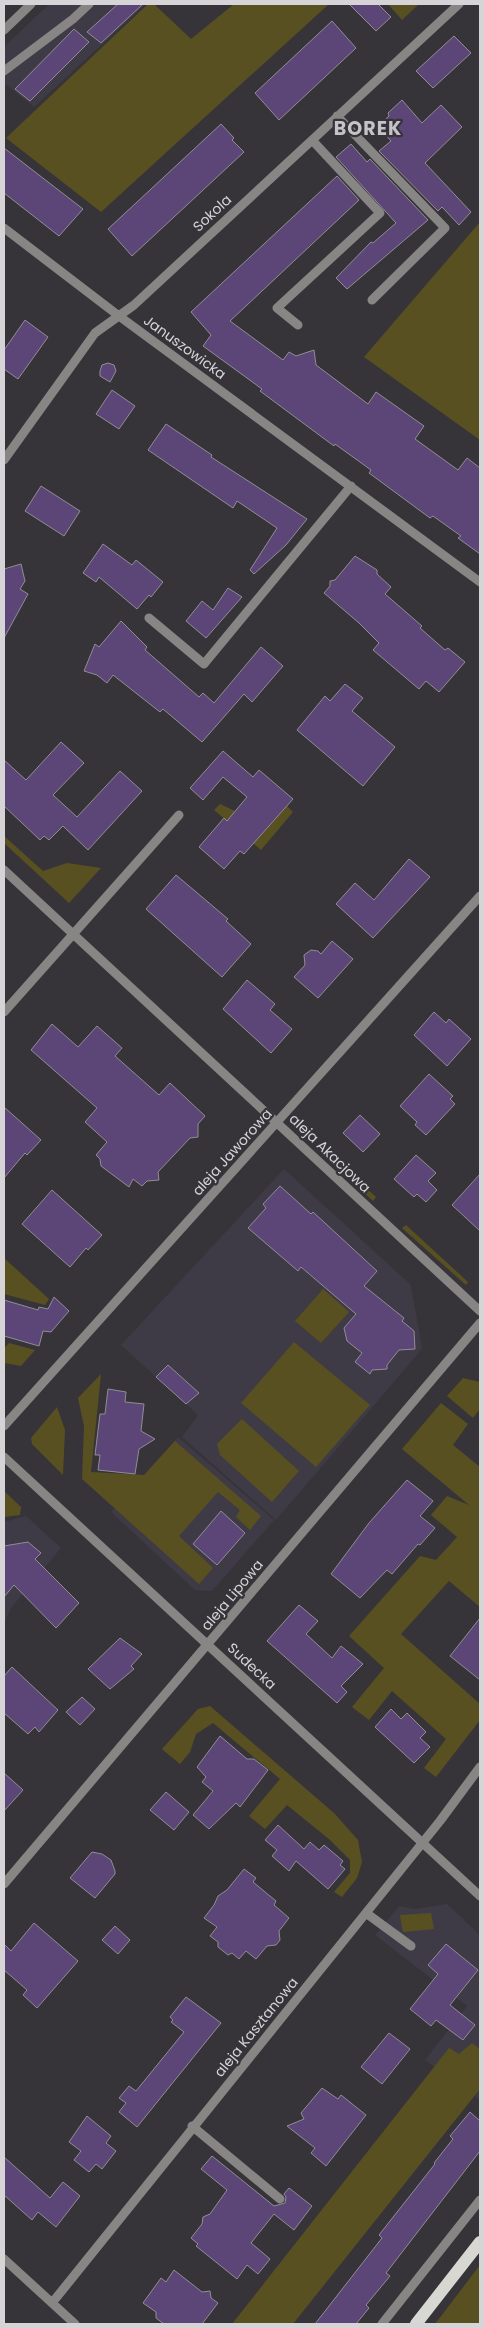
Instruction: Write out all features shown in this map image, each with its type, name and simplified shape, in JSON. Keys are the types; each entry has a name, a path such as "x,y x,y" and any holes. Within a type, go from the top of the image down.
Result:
{"main road":[{"path":"416,2324 480,2242"}],"street":[{"path":"4,30 31,4"},
{"path":"4,71 73,19 89,4"},
{"name":"Sokola","path":"4,460 95,333 134,305 459,4"},
{"path":"337,116 445,228 372,300"},
{"path":"298,325 277,308 380,213 312,140"},
{"name":"Januszowicka","path":"4,228 119,316 480,582"},
{"path":"150,618 204,664 351,486"},
{"path":"4,1012 179,814"},
{"name":"aleja Akacjowa","path":"4,870 480,1311"},
{"name":"aleja Jaworowa","path":"4,1426 480,896"},
{"name":"aleja Lipowa","path":"4,1884 209,1645 480,1323"},
{"name":"Sudecka","path":"4,1457 480,1896"},
{"name":"aleja Kasztanowa","path":"52,2303 192,2126 366,1913 480,1767"},
{"path":"366,1913 411,1946"},
{"path":"192,2126 280,2199"},
{"path":"382,2324 480,2200"},
{"path":"4,2259 75,2324"}],"shaded area":[{"path":"49,4 146,4 34,107 4,83 4,47"},
{"path":"148,4 154,4 191,39 234,4 329,4 101,212 6,138"},
{"path":"388,4 419,4 402,20"},
{"path":"480,222 480,440 364,357"},
{"path":"220,804 235,811 262,834 287,806 293,812 261,850 214,810"},
{"path":"4,836 43,871 67,863 101,868 69,903 4,843"},
{"path":"336,1160 376,1197 373,1201 333,1164"},
{"path":"284,1169 411,1285 422,1349 276,1520 182,1437 198,1415 121,1345"},
{"path":"406,1225 468,1282 466,1285 402,1228"},
{"path":"4,1258 49,1299 45,1305 4,1294"},
{"path":"323,1289 349,1312 321,1343 295,1321"},
{"path":"294,1342 370,1405 316,1467 241,1403"},
{"path":"9,1343 35,1350 21,1366 4,1363 4,1348"},
{"path":"101,1374 91,1472 144,1475 175,1441 261,1516 250,1530 236,1517 240,1510 218,1492 179,1536 213,1568 199,1584 82,1479 84,1426 78,1398"},
{"path":"463,1378 480,1382 480,1409 473,1418 447,1396"},
{"path":"441,1403 468,1424 453,1445 480,1467 480,1607 449,1581 401,1634 480,1704 480,1720 436,1777 424,1768 446,1739 392,1691 369,1720 352,1707 384,1668 349,1636 420,1556 436,1560 457,1537 431,1515 447,1496 469,1505 402,1449"},
{"path":"57,1407 65,1430 63,1475 32,1444 31,1438"},
{"path":"242,1419 299,1471 272,1502 220,1455 217,1444"},
{"path":"178,1437 274,1520 212,1591 195,1590 111,1512"},
{"path":"4,1491 21,1507 20,1515 4,1517"},
{"path":"26,1516 61,1548 11,1608 4,1622 4,1522"},
{"path":"210,1706 334,1813 358,1840 362,1862 357,1878 342,1897 334,1892 350,1873 350,1860 330,1840 287,1805 265,1829 249,1816 280,1779 213,1723 196,1734 190,1752 180,1764 162,1749 198,1709"},
{"path":"447,1904 480,1935 480,2100 425,2060 467,2006 375,1935 399,1906 415,1909"},
{"path":"431,1913 434,1929 403,1932 400,1915"},
{"path":"472,2043 480,2049 480,2089 293,2324 232,2324 449,2048 459,2054"},
{"path":"480,2265 480,2324 435,2324"}],"building":[{"path":"118,4 143,4 101,43 87,32"},
{"path":"349,4 378,4 391,17 376,31"},
{"path":"332,21 356,48 279,120 255,93"},
{"path":"74,29 89,42 30,101 15,89"},
{"path":"454,36 471,53 433,88 416,71"},
{"path":"402,100 422,123 441,105 462,127 425,163 471,212 459,225 442,207 438,211 379,151 391,141 378,126"},
{"path":"221,124 234,138 232,140 244,152 132,256 108,229"},
{"path":"351,144 367,162 370,159 428,220 347,289 336,278 371,242 373,243 396,223 336,157"},
{"path":"4,148 83,209 59,236 4,193"},
{"path":"337,176 359,200 230,321 283,360 289,352 296,356 314,350 316,365 368,404 376,392 424,426 415,439 458,470 467,458 480,468 480,554 458,538 461,536 433,516 430,518 369,473 371,470 335,444 334,446 260,391 262,389 203,346 211,335 191,312"},
{"path":"25,320 48,337 18,379 4,369 4,350"},
{"path":"108,363 114,365 116,371 110,382 100,376 102,365"},
{"path":"112,390 135,406 119,429 96,414"},
{"path":"166,424 212,455 211,457 307,519 286,545 254,574 250,570 277,528 237,501 233,508 148,450"},
{"path":"41,486 80,511 64,536 25,511"},
{"path":"103,544 132,565 136,560 163,582 151,597 149,595 137,609 99,577 96,582 83,573"},
{"path":"355,556 377,570 377,574 391,587 385,594 422,626 420,628 445,650 448,648 465,662 439,692 426,681 419,689 373,650 379,643 324,593 330,586 330,581 335,580"},
{"path":"21,564 25,581 20,589 28,594 4,638 4,569"},
{"path":"228,588 242,597 206,638 186,621 202,601 213,610"},
{"path":"121,621 147,647 145,650 199,697 203,693 214,703 261,647 283,666 252,702 244,694 202,742 163,709 160,712 113,675 107,683 97,675 84,671 95,644 99,647"},
{"path":"345,684 363,698 352,711 395,747 363,786 297,730 325,696 330,701"},
{"path":"61,742 84,763 53,795 77,817 120,771 142,791 88,850 63,826 49,840 44,836 40,840 4,806 4,760 26,780"},
{"path":"223,751 253,777 259,770 293,799 244,854 240,851 224,869 199,847 224,818 227,821 247,797 223,777 203,800 190,788"},
{"path":"409,859 430,877 373,938 336,904 355,883 374,900"},
{"path":"176,875 228,919 226,921 251,944 222,977 146,909"},
{"path":"332,941 353,959 318,998 294,977 305,965 304,955 311,950 318,951 321,954"},
{"path":"247,980 275,1004 270,1010 292,1029 271,1053 223,1009"},
{"path":"434,1012 446,1023 449,1019 471,1039 447,1066 414,1035"},
{"path":"52,1024 78,1047 97,1026 122,1048 115,1056 159,1095 170,1083 205,1116 198,1124 198,1137 190,1138 158,1172 159,1180 147,1181 142,1186 133,1179 129,1187 101,1166 100,1159 96,1155 107,1142 85,1122 97,1108 31,1050"},
{"path":"429,1074 453,1096 450,1099 455,1104 426,1135 415,1125 417,1122 400,1106"},
{"path":"4,1107 41,1140 27,1155 25,1153 4,1178"},
{"path":"360,1115 380,1134 363,1152 343,1133"},
{"path":"416,1155 436,1173 428,1181 437,1190 426,1202 417,1194 414,1197 394,1179"},
{"path":"480,1174 480,1231 452,1205"},
{"path":"280,1186 311,1214 313,1212 377,1271 364,1286 404,1318 402,1321 414,1331 415,1349 399,1350 387,1365 387,1369 372,1370 370,1374 355,1362 362,1353 347,1341 344,1328 356,1314 301,1267 298,1271 248,1228 266,1208 263,1204"},
{"path":"52,1190 102,1235 88,1250 86,1248 70,1267 22,1224"},
{"path":"54,1297 69,1311 51,1332 43,1331 39,1346 4,1336 4,1300 38,1310 39,1307 48,1309"},
{"path":"168,1365 199,1393 186,1404 156,1377"},
{"path":"108,1389 126,1392 125,1402 144,1404 141,1431 155,1439 139,1449 135,1474 98,1470 100,1455 95,1455 100,1414 105,1414"},
{"path":"407,1480 433,1501 420,1516 435,1528 392,1574 387,1570 360,1598 331,1574 369,1523"},
{"path":"221,1511 245,1533 217,1565 193,1544"},
{"path":"28,1542 41,1553 35,1559 79,1603 56,1628 14,1585 4,1597 4,1546"},
{"path":"299,1605 318,1621 306,1634 332,1658 341,1646 363,1664 341,1686 347,1692 337,1703 267,1641"},
{"path":"480,1618 480,1680 450,1656"},
{"path":"120,1638 142,1654 131,1666 134,1669 110,1689 88,1669"},
{"path":"12,1667 58,1710 39,1732 35,1727 28,1734 4,1713 4,1676"},
{"path":"82,1697 95,1709 80,1725 66,1712"},
{"path":"391,1709 401,1719 407,1713 426,1732 420,1738 430,1747 414,1763 375,1727"},
{"path":"220,1736 247,1759 254,1759 268,1770 240,1807 236,1803 209,1829 193,1815 213,1791 202,1782 206,1777 197,1767"},
{"path":"4,1773 23,1790 4,1811"},
{"path":"166,1792 189,1812 174,1830 150,1810"},
{"path":"278,1825 304,1849 310,1842 319,1850 324,1845 343,1861 340,1865 345,1869 328,1889 296,1861 289,1871 272,1856 277,1850 265,1840"},
{"path":"92,1852 102,1854 111,1860 115,1871 115,1874 95,1898 70,1878"},
{"path":"244,1869 256,1878 253,1882 276,1901 274,1905 289,1918 279,1931 280,1940 276,1945 267,1946 256,1959 246,1951 239,1959 232,1953 228,1955 218,1947 218,1942 210,1936 217,1927 204,1918 218,1896 227,1890"},
{"path":"34,1923 78,1961 37,2008 23,1995 27,1990 4,1970 4,1944 11,1951"},
{"path":"115,1926 130,1940 118,1954 102,1940"},
{"path":"446,1944 478,1970 450,2005 475,2025 463,2040 436,2020 431,2026 410,2009 438,1974 428,1965"},
{"path":"186,1997 221,2023 137,2127 119,2112 126,2103 119,2098 129,2086 136,2091 184,2032 171,2022 173,2020 170,2017"},
{"path":"389,2033 410,2049 382,2084 361,2067"},
{"path":"322,2088 338,2099 341,2095 366,2115 326,2166 311,2153 315,2148 287,2126 304,2119 301,2113"},
{"path":"470,2112 480,2121 480,2151 386,2273 390,2276 366,2305 369,2308 356,2324 315,2324 382,2238 379,2235 435,2164 453,2139 450,2136"},
{"path":"87,2116 111,2136 106,2143 116,2151 102,2169 96,2164 89,2172 74,2160 81,2151 69,2142"},
{"path":"212,2156 274,2206 285,2203 286,2197 284,2194 289,2188 312,2206 294,2230 274,2214 251,2243 270,2259 258,2274 247,2265 237,2279 196,2246 198,2244 191,2238 202,2224 203,2217 210,2214 227,2190 201,2169"},
{"path":"4,2157 50,2198 63,2182 80,2196 56,2227 38,2212 32,2220 4,2195"},
{"path":"174,2270 202,2292 210,2291 211,2298 218,2303 202,2324 164,2324 156,2318 156,2312 143,2303 161,2278 166,2282"}],"district":[{"name":"BOREK","path":"368,128"}]}
